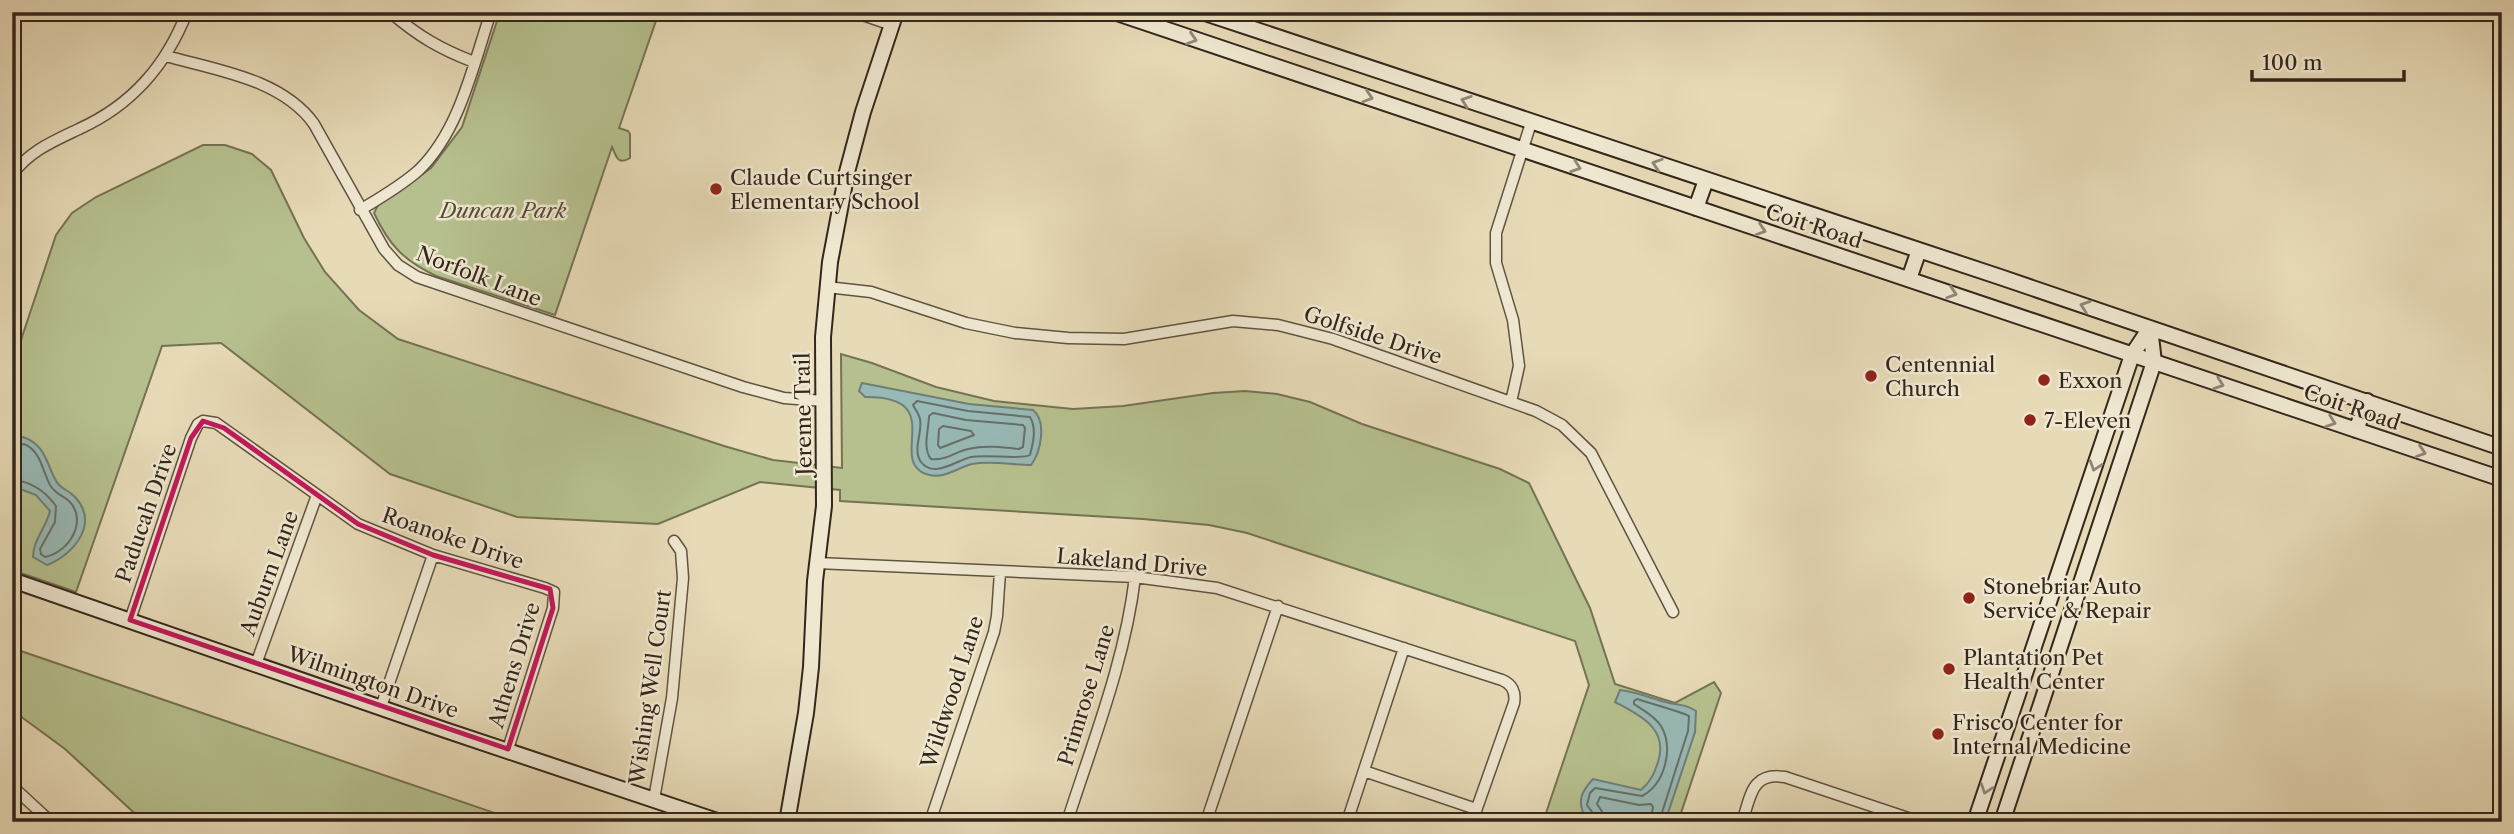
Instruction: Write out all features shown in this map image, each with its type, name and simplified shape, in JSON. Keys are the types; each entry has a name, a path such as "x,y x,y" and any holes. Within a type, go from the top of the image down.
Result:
{"main road":[{"name":"Coit Road","path":"1202,12 1919,250 2502,448"},
{"name":"Coit Road","path":"1124,14 2502,479"},
{"name":"Jereme Trail","path":"788,822 810,679 825,482 823,362 827,287 845,182 863,112 894,19"},
{"path":"1696,208 1706,180"},
{"path":"1909,279 1919,250"},
{"path":"1975,822 2132,355 2150,328"},
{"path":"2002,822 2154,362 2150,328"},
{"path":"2356,430 2367,401"},
{"path":"2067,547 2091,555"},
{"name":"Wilmington Drive","path":"12,580 720,822"}],"street":[{"path":"12,175 35,152 127,102 146,83 166,56 187,12"},
{"path":"390,12 431,43 474,62"},
{"path":"360,210 402,184 430,158 453,121 491,12"},
{"path":"854,12 894,19"},
{"name":"Norfolk Lane","path":"166,56 240,77 292,100 314,124 360,210 391,258 417,277 743,387 784,398 824,401"},
{"path":"1511,402 1519,366 1513,320 1496,263 1496,233 1531,123"},
{"name":"Golfside Drive","path":"827,287 871,292 966,323 1015,333 1068,338 1124,339 1233,321 1278,325 1333,339 1535,411 1562,425 1591,453 1673,612"},
{"name":"Roanoke Drive","path":"203,421 216,423 224,428 358,524 433,555 554,592"},
{"name":"Paducah Drive","path":"130,620 191,438 198,424 203,421"},
{"name":"Auburn Lane","path":"256,664 317,495"},
{"name":"Wishing Well Court","path":"654,799 672,698 683,578 681,551 674,541"},
{"path":"382,707 433,555"},
{"name":"Lakeland Drive","path":"817,563 1135,577 1217,588 1502,680 1512,687 1514,703 1476,809"},
{"name":"Wildwood Lane","path":"930,822 994,632 998,617 1000,572"},
{"name":"Primrose Lane","path":"1067,822 1119,664 1131,612 1135,577"},
{"name":"Athens Drive","path":"508,749 553,608 554,592"},
{"path":"1206,822 1278,606"},
{"path":"1347,822 1404,648"},
{"path":"1364,771 1476,809 1472,822"},
{"path":"1742,822 1755,784 1763,777 1784,777 1886,817 1920,822"},
{"path":"12,786 51,822"}],"highlighted area":[{"path":"203,421 224,428 358,524 433,555 550,589 553,608 508,749 130,620 191,438"}],"green space":[{"name":"Duncan Park","path":"500,12 659,12 619,128 630,134 630,158 620,160 612,147 555,315 424,270 398,251 374,213 378,205 431,168 462,127"},
{"path":"203,145 225,145 252,154 271,170 304,238 325,272 359,310 398,339 773,460 842,468 841,354 936,387 994,401 1073,409 1123,406 1213,393 1245,391 1277,394 1310,402 1362,424 1500,469 1529,483 1590,608 1615,684 1675,703 1714,682 1721,693 1678,822 1543,822 1589,685 1575,641 1247,533 1209,525 1143,519 840,501 840,490 760,482 658,524 517,517 390,474 221,343 162,346 76,592 12,570 12,367 56,235 72,213 96,197"},
{"path":"12,648 521,822 144,822 65,749 12,710"}],"water":[{"path":"862,383 969,404 1033,410 1040,421 1041,429 1038,452 1031,465 979,463 944,475 926,474 916,467 912,456 911,417 904,407 890,399 865,397 859,391"},
{"path":"23,437 40,449 57,483 75,497 85,518 84,528 74,546 47,565 33,557 35,545 50,511 36,495 12,486 12,441"},
{"path":"1620,690 1686,706 1696,711 1695,732 1665,822 1595,822 1585,817 1581,806 1586,788 1593,779 1641,790 1652,777 1658,762 1660,750 1656,732 1642,718 1615,702"}],"place":[{"name":"Claude Curtsinger Elementary School","path":"716,189"},
{"name":"Centennial Church","path":"1871,376"},
{"name":"Exxon","path":"2044,380"},
{"name":"7-Eleven","path":"2030,420"},
{"name":"Stonebriar Auto Service & Repair","path":"1969,598"},
{"name":"Plantation Pet Health Center","path":"1949,669"},
{"name":"Frisco Center for Internal Medicine","path":"1938,734"}]}
